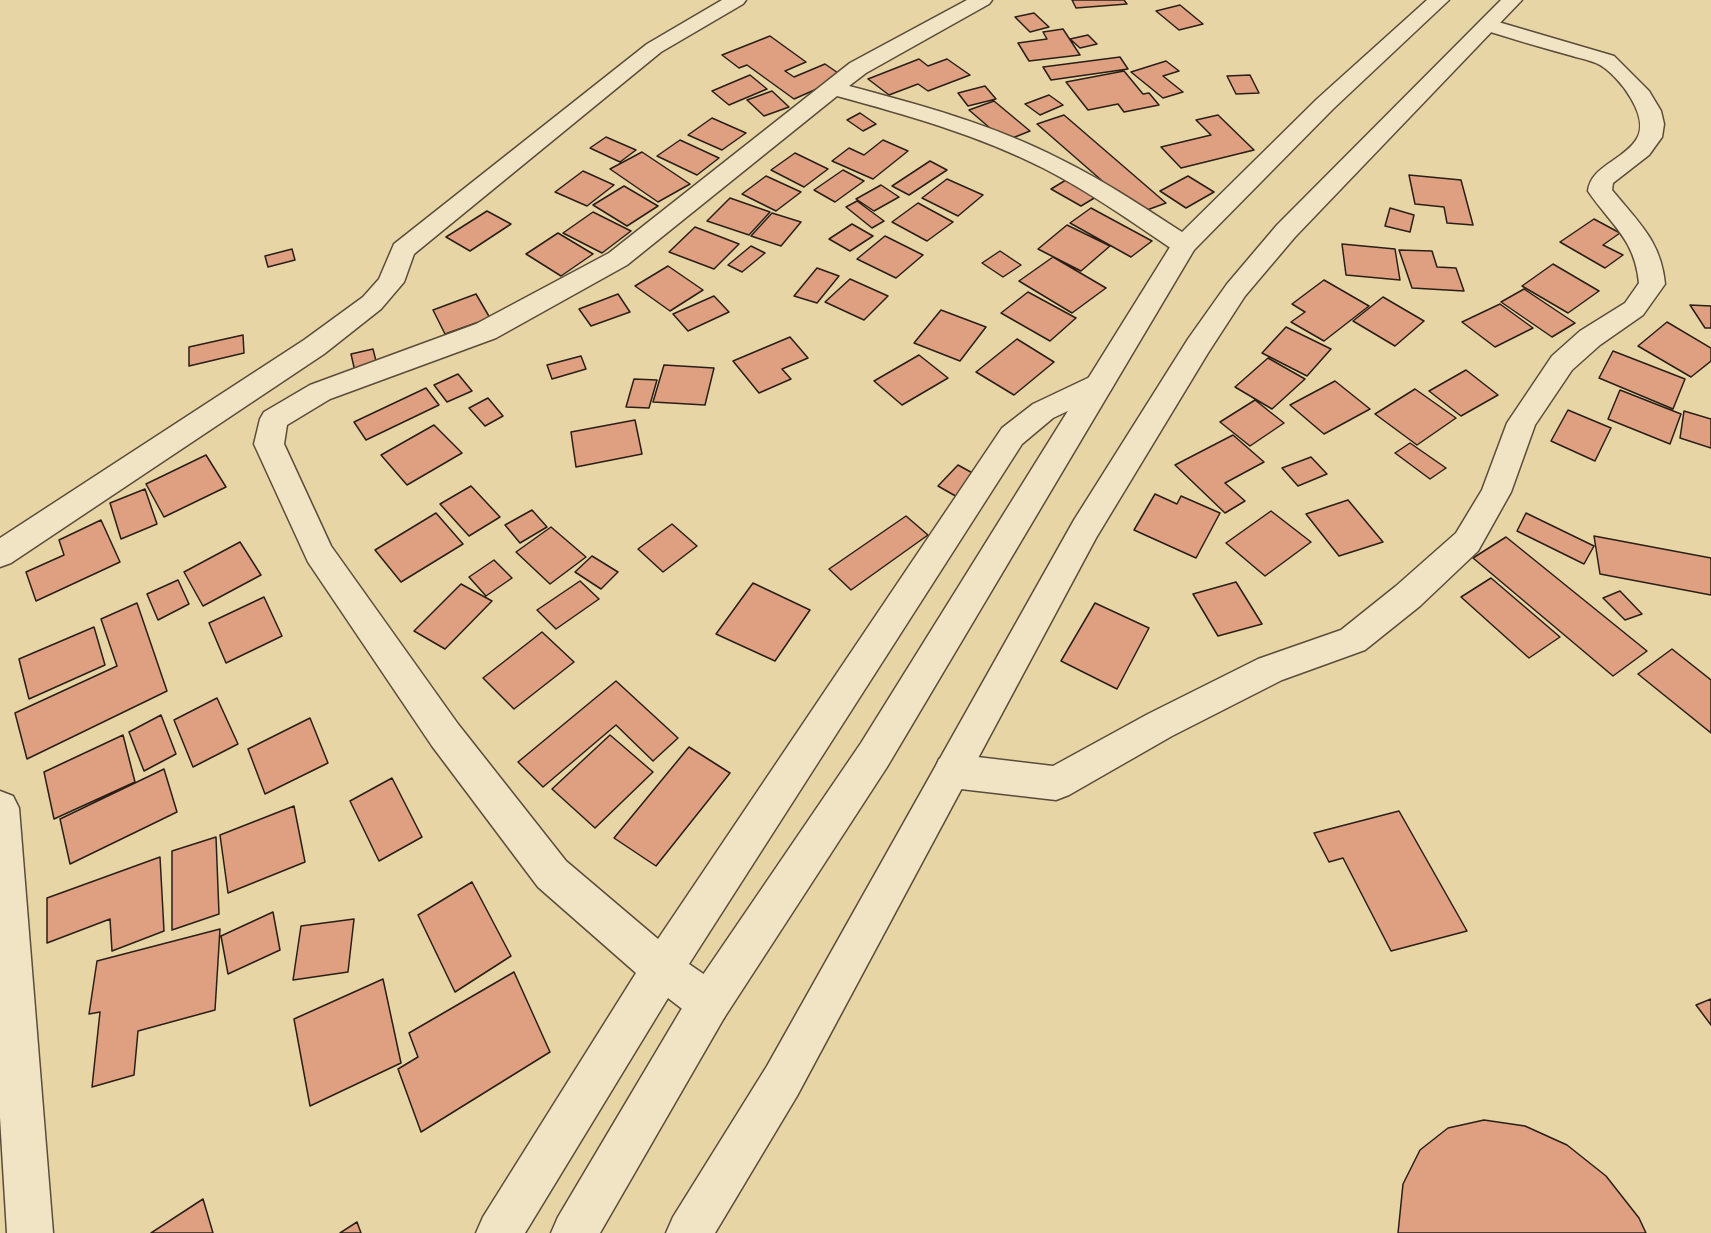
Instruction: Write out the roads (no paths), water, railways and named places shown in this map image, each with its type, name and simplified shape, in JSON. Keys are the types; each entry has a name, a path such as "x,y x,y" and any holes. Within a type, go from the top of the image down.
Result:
{"street":[{"path":"0,554 314,347 372,303 391,282 403,250 654,48 736,0"},
{"path":"709,1003 662,969 552,874 445,735 319,553 269,444 274,419 320,392 486,331 618,258 858,68 982,0"},
{"path":"574,1233 709,1003 874,755 1184,245 1325,104 1439,0"},
{"path":"689,1233 782,1081 1085,529 1198,346 1236,290 1286,231 1512,0"},
{"path":"952,771 1056,783 1160,724 1270,669 1353,639 1408,596 1467,542 1496,492 1521,423 1563,363 1590,338 1634,309 1652,284 1650,262 1639,240 1600,191 1601,180 1632,161 1653,135 1653,113 1622,74 1607,60 1488,25"},
{"path":"833,88 937,116 1025,152 1080,178 1184,245"},
{"path":"499,1233 662,969 1012,436 1043,411 1100,384"},
{"path":"0,808 30,1233"}]}
